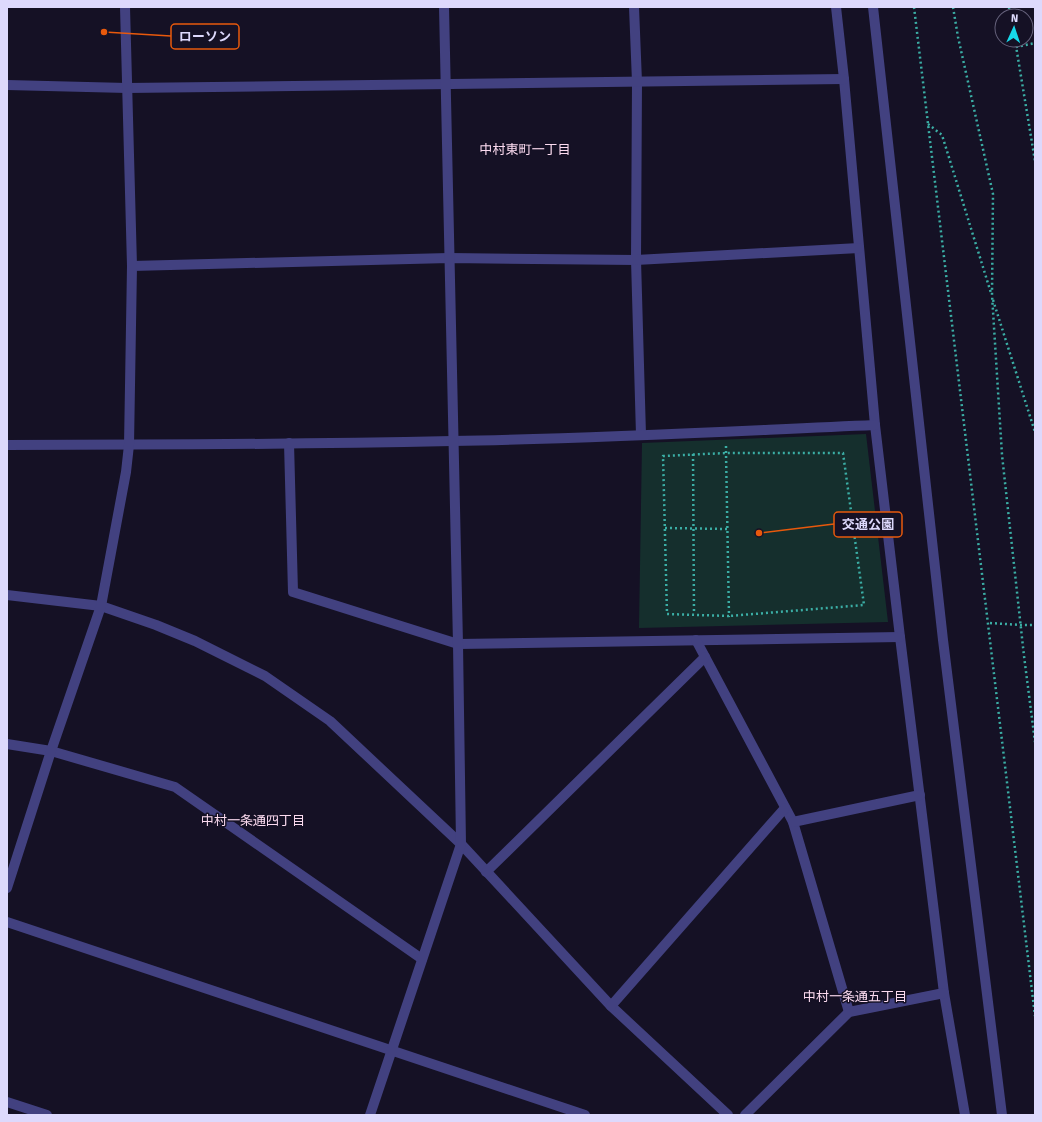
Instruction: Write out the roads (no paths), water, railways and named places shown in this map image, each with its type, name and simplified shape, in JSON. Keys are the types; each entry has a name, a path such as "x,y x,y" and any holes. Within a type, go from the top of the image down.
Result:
{"street":[{"path":"7,888 51,751 101,606 129,445 132,266 126,7"},
{"path":"370,1115 461,844 444,7"},
{"path":"634,7 637,82 636,260 641,435"},
{"path":"836,7 844,79 875,425 944,993 965,1115"},
{"path":"873,7 943,640 1002,1115"},
{"path":"7,86 127,88 844,79"},
{"path":"132,266 450,258 636,260 859,248"},
{"path":"7,445 453,441 875,425"},
{"path":"289,443 293,592 458,644 900,637"},
{"path":"7,595 101,606 156,625 195,641 265,676 330,721 461,844 611,1006 728,1115"},
{"path":"696,640 793,822 849,1012"},
{"path":"486,872 705,657"},
{"path":"7,744 51,751 175,787 422,959"},
{"path":"793,822 920,795"},
{"path":"611,1006 785,808"},
{"path":"7,922 392,1051 562,1112 585,1115"},
{"path":"745,1115 849,1012 944,993"},
{"path":"7,1102 47,1115"}],"place":[{"name":"ローソン","path":"104,32"},
{"name":"交通公園","path":"759,533"}],"district":[{"name":"中村東町一丁目","path":"525,149"},
{"name":"中村一条通四丁目","path":"253,820"},
{"name":"中村一条通五丁目","path":"855,996"}]}
